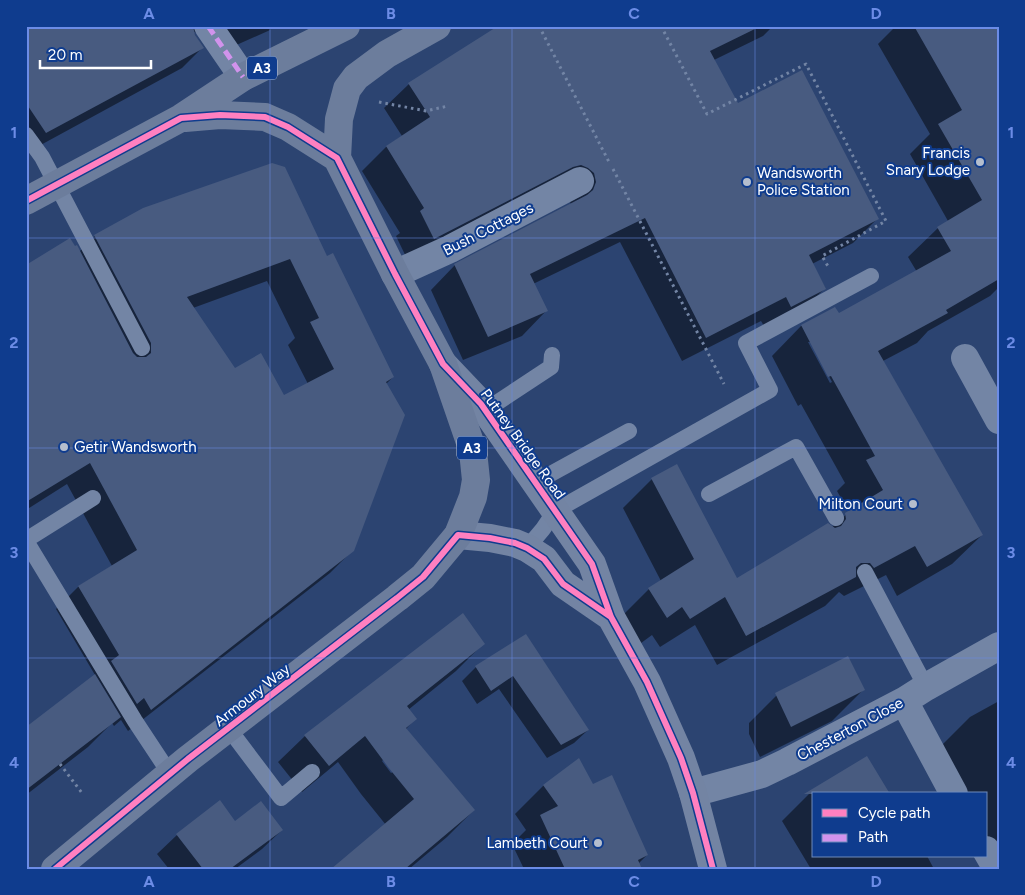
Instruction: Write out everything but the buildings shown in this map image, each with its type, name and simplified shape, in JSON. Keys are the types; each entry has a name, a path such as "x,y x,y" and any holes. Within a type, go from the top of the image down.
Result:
{"highway":[{"name":"A3","path":"26,201 181,118 243,77 346,26"},
{"name":"A3","path":"181,118 220,115 265,117 288,127 337,158 339,119 346,89 356,77 387,54 437,26"},
{"name":"Putney Bridge Road","path":"337,158 395,274 443,364"},
{"name":"Armoury Way","path":"55,869 170,774 423,577 458,535 473,498 476,480 473,451 443,364"}],"main road":[{"name":"Putney Bridge Road","path":"443,364 486,410 592,564 611,617 647,682 681,758 693,793 713,869"},
{"name":"Putney Bridge Road","path":"458,535 490,538 515,543 527,548 544,560 564,584 611,617"}],"street":[{"path":"208,26 243,77"},
{"name":"Bush Cottages","path":"395,274 580,181"},
{"path":"965,358 999,420"},
{"name":"Chesterton Close","path":"693,793 762,774 915,694 999,646"},
{"path":"915,694 953,792"},
{"path":"988,853 997,869"}],"lane":[{"path":"26,135 42,157 142,348"},
{"path":"527,548 555,511 770,390 746,343 871,276"},
{"path":"486,410 551,367 552,355"},
{"path":"536,482 629,431"},
{"path":"709,494 796,447 836,518"},
{"path":"93,498 26,540 135,721 170,774"},
{"path":"865,572 915,694"},
{"path":"229,729 281,798 312,772"}],"path":[{"path":"539,26 737,408"},
{"path":"661,26 707,114 806,64 886,221 822,256 842,292"},
{"path":"372,101 426,111 448,106"},
{"path":"60,764 82,793"}],"marked path":[{"path":"208,26 243,77"}],"cycle path":[{"path":"26,201 181,118 220,115 265,117 288,127 337,158 395,274 443,364 481,404 592,564 611,617 647,682 681,758 693,793 713,869"},
{"path":"55,869 188,759 423,577 458,535 490,538 515,543 527,548 544,559 563,584 611,617"}],"place":[{"name":"Francis Snary Lodge","path":"980,162"},
{"name":"Wandsworth Police Station","path":"747,182"},
{"name":"Getir Wandsworth","path":"64,447"},
{"name":"Milton Court","path":"913,504"},
{"name":"Lambeth Court","path":"598,843"}]}
